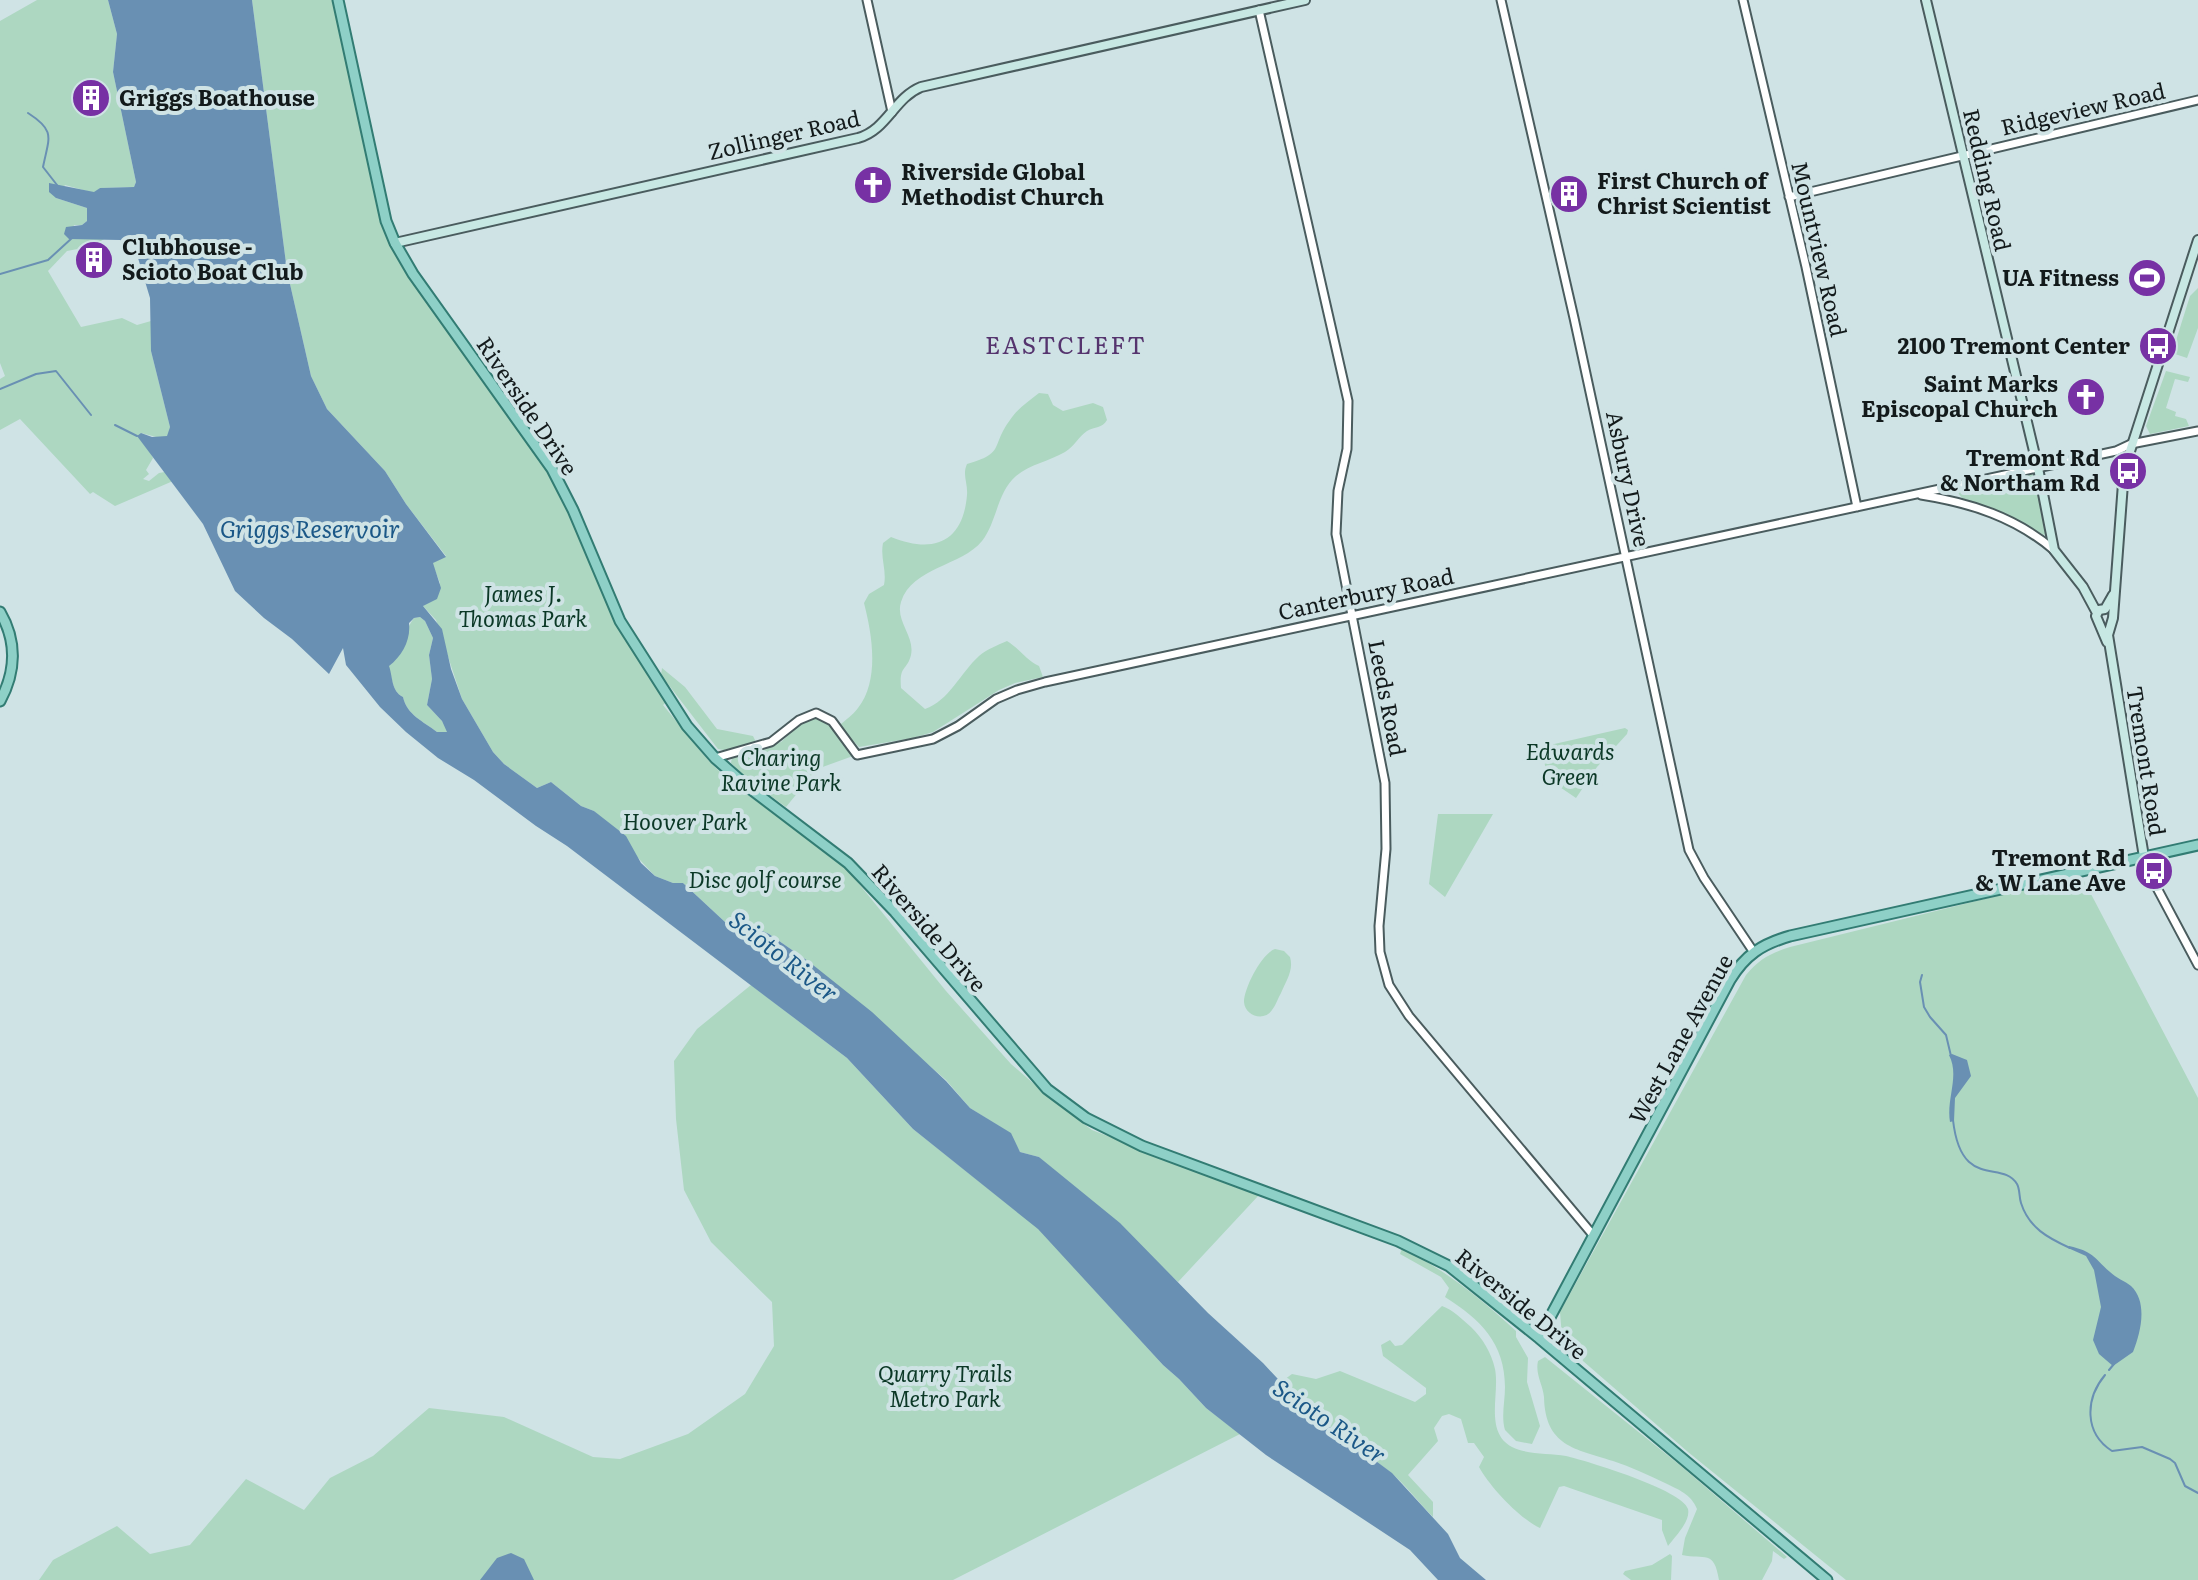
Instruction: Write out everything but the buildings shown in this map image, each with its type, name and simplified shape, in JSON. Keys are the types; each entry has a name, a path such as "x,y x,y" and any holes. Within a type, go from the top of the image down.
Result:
{"main road":[{"name":"Riverside Drive","path":"338,0 379,191 395,243 413,274 552,469 573,510 620,621 687,726 715,758 848,863 895,912 1028,1069 1063,1103 1142,1146 1426,1254 1462,1276 1827,1580"},
{"name":"Zollinger Road","path":"395,243 858,138 878,129 907,95 926,86 1305,0"},
{"name":"Redding Road","path":"1926,0 2038,468 2054,550 2104,611"},
{"path":"2104,611 2113,618 2105,625 2096,621 2114,589 2121,487 2131,444 2198,240"},
{"path":"0,612 10,634 13,659 9,682 0,701"},
{"name":"Tremont Road","path":"2105,625 2144,857"},
{"name":"West Lane Avenue","path":"1539,1338 1730,980 1740,963 1753,951 1790,936 2198,845"}],"street":[{"path":"867,0 892,112"},
{"name":"Asbury Drive","path":"1501,0 1574,318 1689,850 1753,951"},
{"name":"Mountview Road","path":"1743,0 1857,507"},
{"name":"Leeds Road","path":"1259,10 1348,401 1347,449 1336,516 1338,551 1385,783 1386,849 1379,941 1389,985 1413,1022 1593,1235"},
{"name":"Ridgeview Road","path":"1789,197 2198,100"},
{"path":"1916,494 2198,431"},
{"name":"Canterbury Road","path":"715,758 771,742 799,720 816,713 832,721 857,755 923,742 958,726 996,699 1026,687 1916,494 1992,512 2025,529 2054,550"},
{"name":"Tremont Road","path":"2144,857 2149,873 2198,965"}],"green space":[{"path":"37,0 108,0 117,34 113,72 136,182 134,187 100,188 94,193 65,185 56,198 87,208 87,221 74,225 70,238 104,239 93,246 67,251 48,271 81,327 122,318 137,325 151,321 151,351 170,427 168,436 160,438 141,433 153,458 146,470 149,474 143,479 149,481 159,473 170,471 180,478 115,506 93,492 90,494 20,419 0,430 0,379 5,376 0,363 0,21"},
{"path":"252,0 338,0 395,243 543,455 599,575 669,700 663,705 708,760 731,783 842,863 946,991 1011,1064 1057,1104 1092,1130 1259,1195 1178,1282 1039,1157 1020,1152 1010,1133 970,1108 946,1080 808,961 769,934 749,925 725,922 683,883 673,883 655,876 594,811 581,806 551,782 537,788 493,752 462,699 436,620 423,606 440,583 432,563 446,556 385,471 327,409 311,376 287,271"},
{"path":"2198,288 2198,328 2187,358 2172,353 2190,296"},
{"path":"2166,371 2190,377 2188,382 2175,379 2166,408 2176,412 2175,416 2186,419 2189,426 2150,434 2146,426"},
{"path":"1039,393 1048,394 1053,405 1063,411 1093,403 1103,407 1107,420 1084,433 1065,452 1016,476 1005,490 982,541 962,556 915,581 907,590 900,609 911,655 901,675 901,688 925,709 941,700 979,656 1007,641 1039,666 1043,677 999,690 933,732 859,747 839,726 858,708 869,684 872,657 864,603 869,594 884,585 883,543 891,537 906,542 932,544 952,534 964,511 967,464 992,452 1013,416"},
{"path":"2031,472 2035,474 2048,532 2044,535 2002,513 1962,498 1958,493 1963,487"},
{"path":"420,617 433,638 429,655 432,679 427,705 448,732 437,732 412,713 394,687 388,666 398,656 410,624 414,618"},
{"path":"662,668 685,687 717,729 753,736 756,742 718,749 661,675"},
{"name":"Charing Ravine Park","path":"814,717 826,721 853,756 817,769 786,807 731,763 732,756 781,742 803,721"},
{"name":"Edwards Green","path":"1625,728 1627,734 1597,767 1576,798 1548,779 1541,747"},
{"path":"1438,814 1493,814 1445,897 1429,884"},
{"path":"2081,875 2198,1098 2198,1580 1846,1580 1688,1452 1568,1348 1562,1337 1560,1312 1746,975 1756,965 1771,954 1790,947"},
{"path":"1275,949 1284,951 1290,957 1290,971 1269,1014 1255,1016 1245,1007 1245,996 1259,964"},
{"name":"Quarry Trails Metro Park","path":"751,985 847,1058 913,1129 1038,1228 1163,1365 1206,1408 1240,1434 953,1580 39,1580 53,1560 117,1526 150,1554 190,1545 246,1479 304,1510 330,1478 373,1456 429,1408 504,1417 593,1457 620,1459 688,1434 745,1394 774,1346 772,1302 711,1242 684,1190 676,1119 674,1061 697,1029"},
{"path":"1402,1248 1462,1285 1516,1331 1516,1337 1528,1358 1527,1382 1540,1426 1532,1444 1516,1441 1505,1430 1504,1371 1501,1357 1488,1334 1469,1314 1445,1297 1449,1288 1441,1277 1400,1254"},
{"path":"1442,1306 1471,1327 1489,1351 1496,1379 1496,1422 1503,1440 1525,1451 1566,1456 1593,1464 1670,1493 1682,1501 1688,1514 1668,1546 1662,1520 1564,1486 1559,1487 1540,1528 1532,1524 1490,1484 1479,1467 1484,1457 1474,1443 1468,1443 1461,1419 1449,1414 1442,1416 1434,1428 1438,1441 1408,1475 1433,1502 1433,1517 1396,1477 1320,1418 1281,1382 1292,1374 1316,1379 1340,1371 1415,1402 1426,1394 1426,1388 1383,1356 1381,1345 1390,1340 1395,1346 1402,1345"},
{"path":"1545,1357 1681,1466 1787,1557 1784,1559 1773,1551 1772,1561 1762,1580 1719,1580 1711,1560 1682,1555 1685,1538 1697,1509 1694,1504 1675,1488 1575,1448 1556,1436 1546,1413 1538,1370 1538,1361"},
{"path":"1670,1554 1671,1580 1631,1580 1623,1574 1652,1565"}],"water":[{"path":"108,0 252,0 287,271 311,376 327,409 385,471 446,557 433,563 441,588 437,599 423,606 442,629 462,699 493,752 537,788 551,782 581,806 594,811 626,836 641,863 655,876 673,883 683,883 725,922 749,925 769,934 872,1012 946,1081 970,1108 1011,1133 1020,1152 1039,1157 1120,1223 1306,1409 1392,1473 1448,1534 1460,1558 1486,1580 1438,1580 1410,1550 1266,1455 1206,1408 1038,1229 913,1129 847,1058 567,846 438,758 406,732 380,707 346,665 343,648 329,674 235,591 203,524 137,436 141,433 152,437 167,436 170,427 151,351 150,298 135,248 120,240 69,239 64,234 66,227 82,225 87,221 87,208 56,198 49,192 49,183 94,192 100,188 134,187 136,182 113,72 117,34","holes":["420,617 433,638 429,655 432,679 427,705 442,721 447,732 437,732 412,713 394,687 389,666 405,647 409,623"]},
{"path":"1949,1055 1967,1060 1971,1076 1955,1098 1954,1121 1950,1122 1953,1071"},
{"path":"2069,1246 2092,1255 2112,1274 2131,1286 2140,1300 2140,1327 2133,1352 2113,1366 2099,1354 2093,1340 2101,1307 2094,1270 2086,1256"},
{"path":"511,1553 524,1559 534,1580 480,1580 497,1558"}],"waterway":[{"path":"28,113 47,130 43,167 57,185"},
{"path":"0,274 48,260 72,238"},
{"path":"0,389 36,374 56,371 91,415"},
{"path":"115,425 137,436"},
{"path":"1922,975 1920,982 1924,1007 1946,1035 1951,1056"},
{"path":"1953,1120 1957,1142 1964,1156 1973,1165 2010,1177 2019,1188 2024,1212 2034,1226 2070,1248"},
{"path":"2109,1370 2114,1364"},
{"path":"2105,1375 2094,1394 2090,1415 2096,1435 2103,1444 2112,1451 2142,1447 2170,1459 2175,1463 2185,1486 2198,1493"}],"place":[{"name":"Griggs Boathouse","path":"91,98"},
{"name":"Riverside Global Methodist Church","path":"873,185"},
{"name":"First Church of Christ Scientist","path":"1569,194"},
{"name":"Clubhouse - Scioto Boat Club","path":"94,260"},
{"name":"UA Fitness","path":"2147,278"},
{"name":"2100 Tremont Center","path":"2158,346"},
{"name":"Saint Marks Episcopal Church","path":"2086,397"},
{"name":"Tremont Rd & Northam Rd","path":"2128,471"},
{"name":"Tremont Rd & W Lane Ave","path":"2154,871"}],"district":[{"name":"EASTCLEFT","path":"1066,346"}],"water label":[{"name":"Griggs Reservoir","path":"310,530"},
{"name":"Scioto River","path":"783,957"},
{"name":"Scioto River","path":"1329,1422"}],"park label":[{"name":"James J. Thomas Park","path":"523,606"},
{"name":"Hoover Park","path":"685,822"},
{"name":"Disc golf course","path":"765,880"}]}
